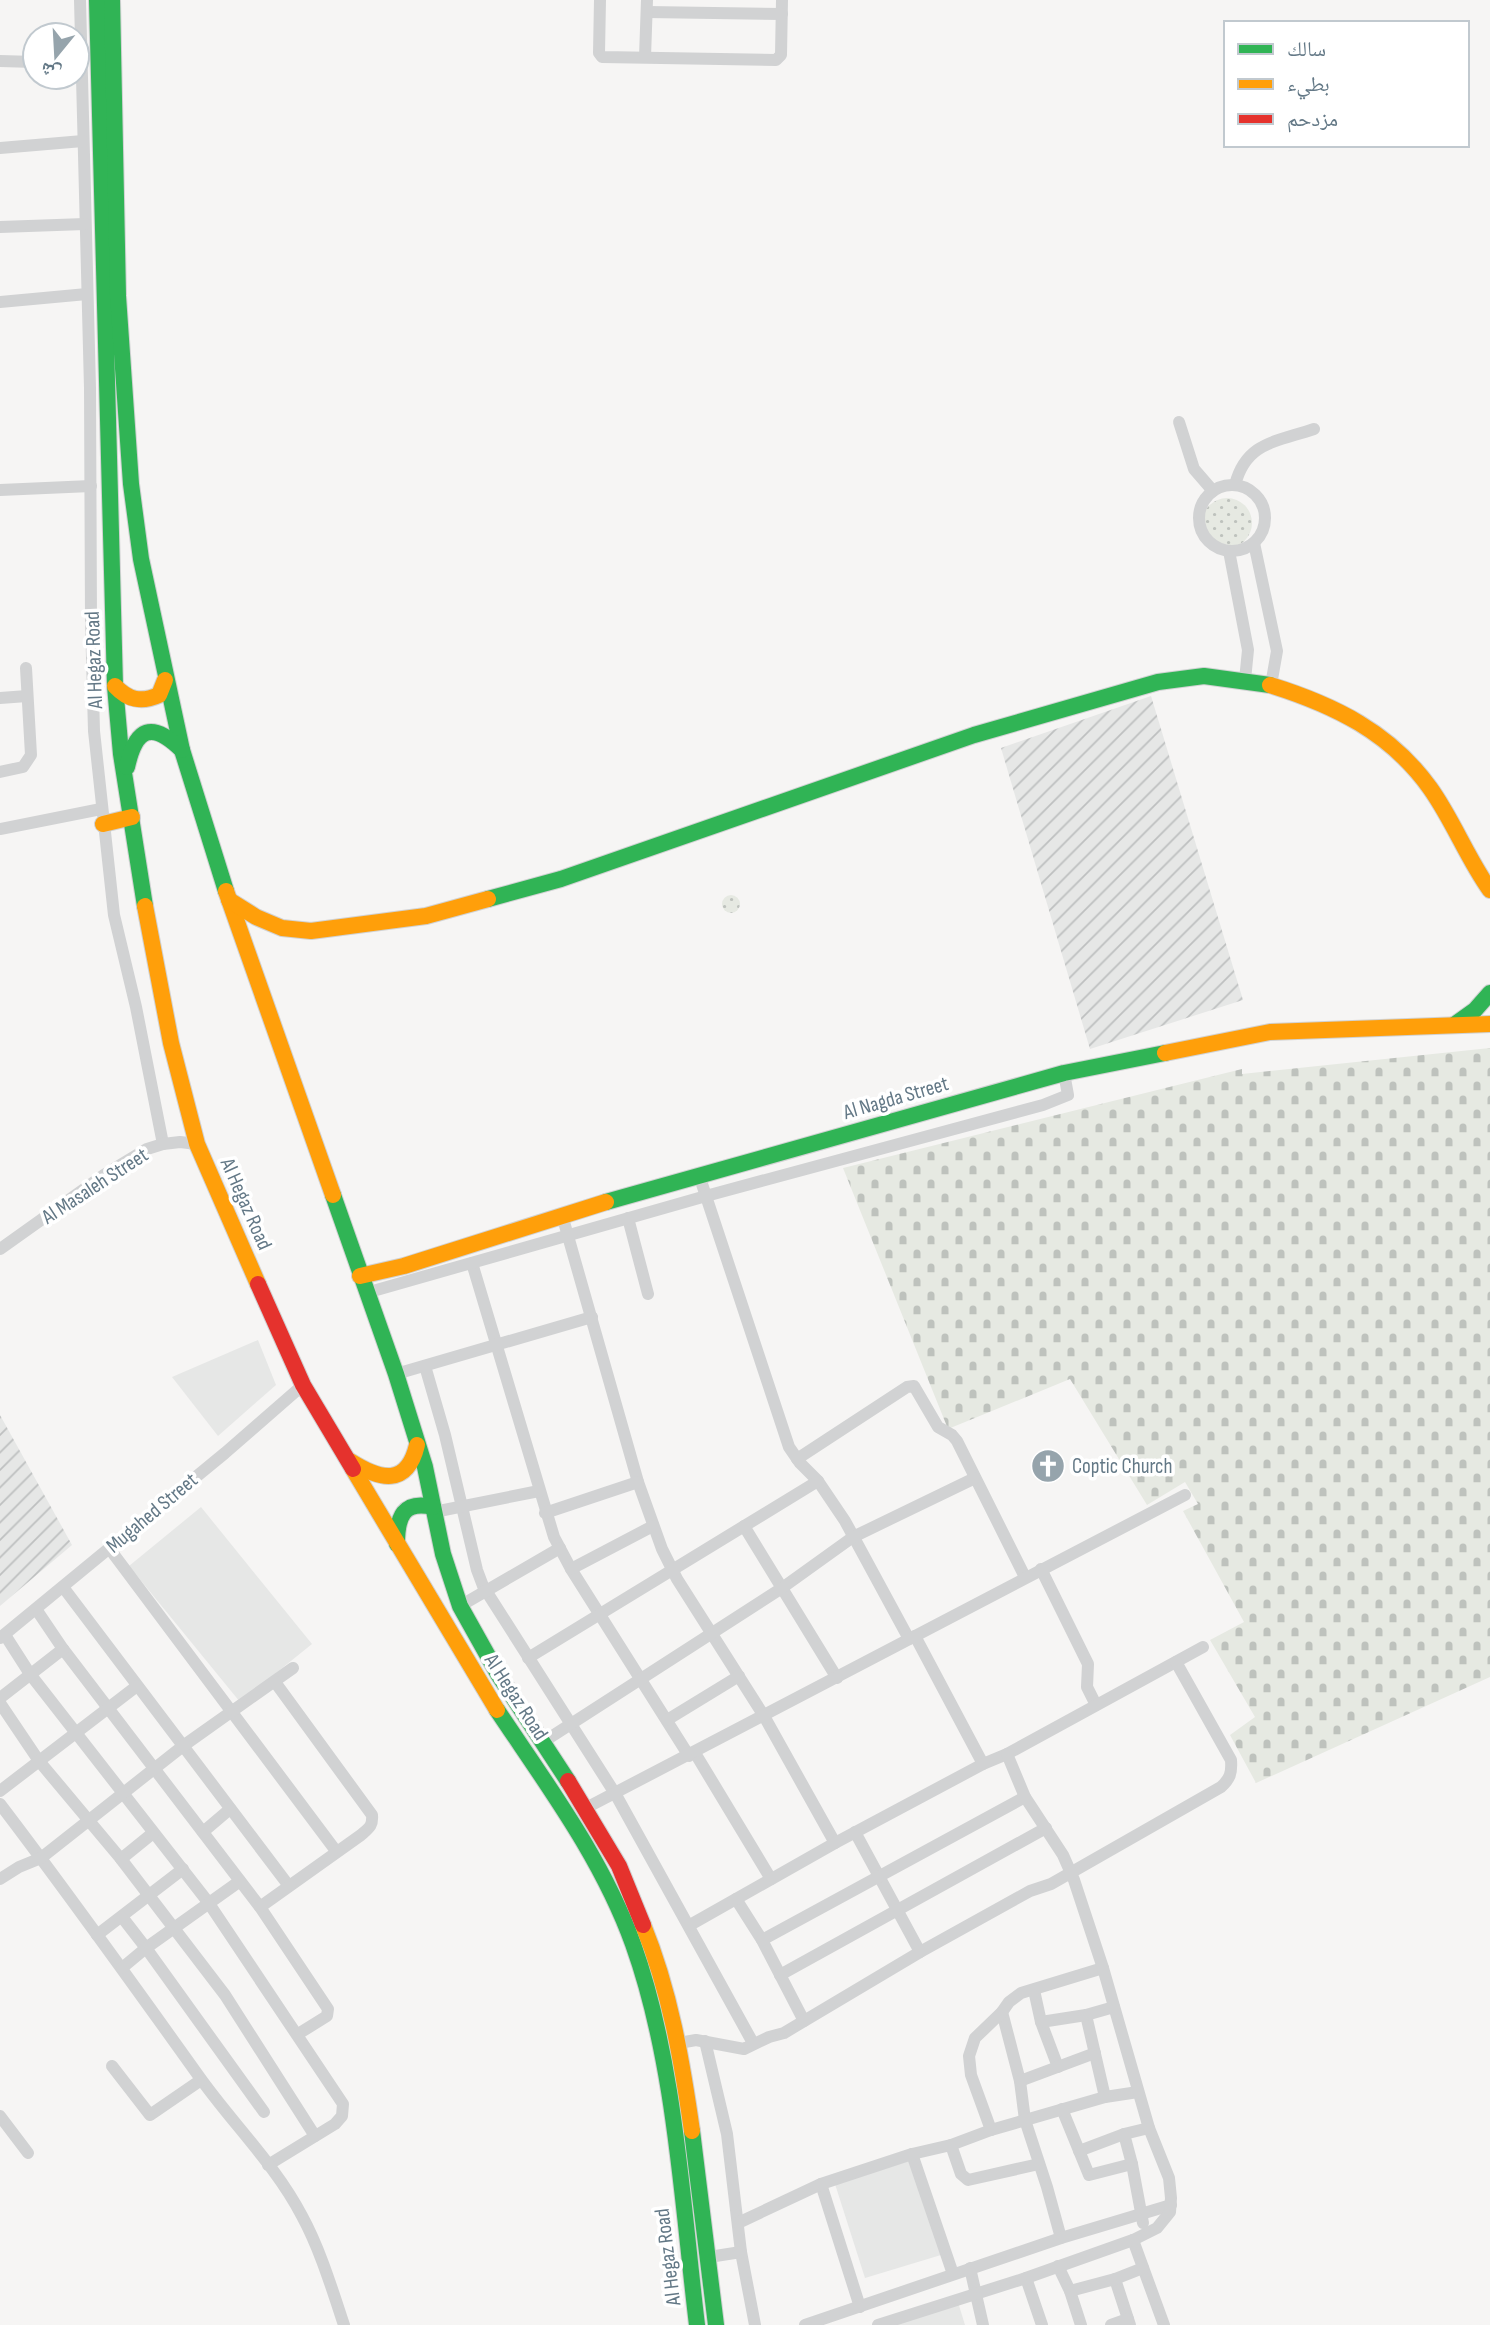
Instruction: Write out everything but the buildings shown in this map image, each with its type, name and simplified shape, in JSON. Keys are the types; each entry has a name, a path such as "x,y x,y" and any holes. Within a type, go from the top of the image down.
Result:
{"main road":[{"name":"Al Hegaz Road","path":"97,0 115,686 125,780 153,955 171,1043 197,1144 303,1385 498,1711 578,1830 616,1903 633,1944 650,1998 665,2070 697,2325"},
{"name":"Al Hegaz Road","path":"112,0 118,296 131,484 141,559 182,750 229,900 396,1374 417,1442 447,1565 460,1606 498,1674 559,1765 619,1866 659,1968 679,2043 692,2122 716,2325"},
{"path":"229,900 256,917 282,928 310,931 426,916 561,879 974,735 1157,681 1204,676 1271,685 1345,713 1394,748 1430,788 1490,890"},
{"path":"115,686 130,699 140,701 159,695 165,680"},
{"path":"125,780 132,746 146,733 165,734 182,750"},
{"path":"102,817 132,817"},
{"path":"1454,1025 1475,1010 1490,993"},
{"name":"Al Nagda Street","path":"360,1276 410,1264 699,1175 1064,1073 1270,1032 1490,1024"},
{"path":"344,1457 368,1474 393,1476 409,1469 413,1464 417,1442"},
{"path":"397,1544 397,1526 401,1514 410,1507 421,1504 434,1510"}],"street":[{"path":"80,0 80,21"},
{"path":"600,0 600,56 776,60 781,55 782,0"},
{"path":"645,57 647,6 711,6 782,14"},
{"path":"0,61 21,61"},
{"path":"80,91 87,294 94,731 114,915 136,1007 163,1144"},
{"path":"0,148 83,141"},
{"path":"0,227 85,224"},
{"path":"0,302 87,294"},
{"path":"1178,422 1194,469 1213,491"},
{"path":"1235,485 1242,466 1255,449 1314,429"},
{"path":"1235,485 1255,494 1265,513 1261,535 1254,543 1247,548 1229,551 1218,548 1202,532 1200,510 1213,491 1235,485"},
{"path":"0,490 91,486"},
{"path":"92,545 111,543"},
{"path":"1254,543 1276,651 1276,668 1271,685"},
{"path":"1229,551 1248,650 1245,680"},
{"path":"0,772 19,770 29,760 26,668"},
{"path":"0,698 27,696"},
{"path":"0,830 102,817"},
{"path":"366,1293 706,1196 1043,1105 1068,1096 1064,1073"},
{"name":"Al Masaleh Street","path":"0,1249 104,1175 147,1149 180,1142 197,1144"},
{"path":"699,1175 786,1440 797,1459 818,1481 845,1521 983,1764"},
{"path":"562,1215 638,1482 671,1570 764,1716 835,1843"},
{"path":"628,1218 648,1294"},
{"path":"472,1263 545,1513 560,1548 667,1720 771,1879"},
{"path":"396,1374 592,1317"},
{"path":"425,1366 445,1435 477,1570 486,1592 616,1795 754,2043"},
{"name":"Mugahed Street","path":"2,1637 303,1385"},
{"path":"797,1459 912,1385 917,1389 938,1427 955,1439 1025,1577"},
{"path":"543,1742 572,1726 782,1588 853,1537 975,1478"},
{"path":"528,1658 818,1481"},
{"path":"545,1513 638,1482"},
{"path":"434,1510 539,1491"},
{"path":"584,1810 1185,1495"},
{"path":"571,1569 653,1526"},
{"path":"744,1526 837,1678"},
{"path":"109,1548 336,1852"},
{"path":"460,1606 560,1548"},
{"path":"1041,1569 1088,1664 1087,1687 1096,1705"},
{"path":"63,1587 289,1886"},
{"path":"36,1609 63,1649 260,1907 328,2009 327,2016 298,2034"},
{"path":"2,1637 208,1902 343,2104 342,2116 335,2124 268,2165"},
{"path":"690,1925 855,1832 1007,1754 1203,1647"},
{"path":"63,1649 0,1700 39,1761 121,1859 225,1995 316,2136"},
{"path":"679,2043 696,2040 744,2049 784,2033 920,1952 1030,1892 1051,1884 1221,1787 1229,1779 1231,1760 1176,1662"},
{"path":"0,1879 41,1858 183,1746 293,1668"},
{"path":"667,1720 739,1676"},
{"path":"260,1907 372,1826 372,1815 275,1682"},
{"path":"0,1791 137,1686"},
{"path":"878,2325 1026,2278 1133,2240 1163,2224 1170,2212 1169,2178 1149,2128 1103,1968 1071,1873 1025,1797 1007,1754"},
{"path":"762,1940 1025,1797"},
{"path":"0,1804 201,2080 268,2165 302,2216 344,2325"},
{"path":"203,1832 230,1809"},
{"path":"780,1975 1046,1828"},
{"path":"855,1832 920,1952"},
{"path":"121,1859 153,1833"},
{"path":"97,1935 183,1868"},
{"path":"122,1968 174,1926 240,1881"},
{"path":"736,1899 762,1940 804,2021"},
{"path":"122,1917 264,2112"},
{"path":"991,2130 971,2075 969,2056 975,2038 1021,1993 1103,1968"},
{"path":"1034,1990 1041,2021 1058,2067"},
{"path":"1041,2021 1086,2015 1114,2007"},
{"path":"1002,2012 1020,2081 1025,2120 1060,2238"},
{"path":"1086,2015 1105,2097"},
{"path":"705,2041 727,2134 741,2252 755,2325"},
{"path":"1020,2081 1095,2053"},
{"path":"112,2066 150,2115 201,2080"},
{"path":"738,2223 821,2184 912,2154 951,2145 991,2130 1105,2097 1138,2092"},
{"path":"1062,2109 1089,2175 1132,2164"},
{"path":"0,2116 28,2153"},
{"path":"1079,2151 1124,2134 1149,2128"},
{"path":"1124,2134 1146,2233"},
{"path":"951,2145 961,2174 968,2180 1039,2164"},
{"path":"912,2154 953,2274"},
{"path":"821,2184 860,2307"},
{"path":"805,2325 1060,2238 1171,2205"},
{"path":"1133,2240 1164,2325"},
{"path":"709,2258 741,2252"},
{"path":"1058,2266 1070,2291 1081,2325"},
{"path":"970,2268 984,2325"},
{"path":"1070,2291 1143,2268"},
{"path":"1026,2278 1042,2325"},
{"path":"1111,2325 1128,2322 1115,2279"}],"shaded area":[{"path":"1151,696 1243,1000 1090,1049 1001,748"},
{"path":"258,1340 276,1385 218,1436 172,1377"},
{"path":"0,1415 72,1545 0,1606"},
{"path":"201,1507 312,1644 240,1702 129,1566"},
{"path":"912,2160 941,2255 865,2278 835,2184"},
{"path":"957,2299 965,2325 879,2325"}],"green space":[{"path":"1227,498 1245,505 1252,523 1245,541 1227,548 1209,541 1202,523 1209,505"},
{"path":"731,895 737,898 740,904 737,910 731,913 725,910 722,904 725,898"},
{"path":"1490,1048 1490,1677 1256,1783 1230,1735 1255,1717 1210,1640 1244,1622 1183,1511 1198,1504 1185,1482 1147,1505 1070,1379 948,1429 843,1168 1242,1069 1242,1074"}],"traffic: fast":[{"path":"97,0 115,686 121,754 145,906"},
{"path":"112,0 118,296 131,484 141,559 182,750 226,891"},
{"path":"488,899 561,879 974,735 1158,682 1204,676 1270,685"},
{"path":"127,767 135,743 140,736 147,733 162,735 182,750"},
{"path":"1454,1025 1475,1010 1490,993"},
{"path":"606,1202 1064,1073 1165,1053"},
{"path":"333,1195 396,1374 425,1467 443,1554 460,1606 498,1674 568,1781"},
{"path":"397,1544 398,1526 404,1513 415,1506 433,1507"},
{"path":"497,1710 590,1852 633,1944 659,2036 668,2084 697,2325"},
{"path":"692,2131 716,2325"}],"traffic: slow":[{"path":"115,686 130,697 146,699 159,695 165,680"},
{"path":"1270,685 1338,712 1379,736 1397,751 1430,788 1490,890"},
{"path":"103,824 132,817"},
{"path":"226,891 333,1195"},
{"path":"229,900 256,917 282,928 311,931 426,916 488,899"},
{"path":"145,906 171,1043 197,1144 258,1284"},
{"path":"1165,1053 1270,1032 1490,1024"},
{"path":"360,1276 404,1266 606,1202"},
{"path":"350,1461 372,1472 391,1476 407,1468 417,1445"},
{"path":"353,1469 497,1710"},
{"path":"643,1925 661,1975 674,2026 692,2131"}],"traffic: jam":[{"path":"258,1284 303,1385 353,1469"},
{"path":"568,1781 619,1866 643,1925"}],"place":[{"name":"Coptic Church","path":"1048,1466"}]}
